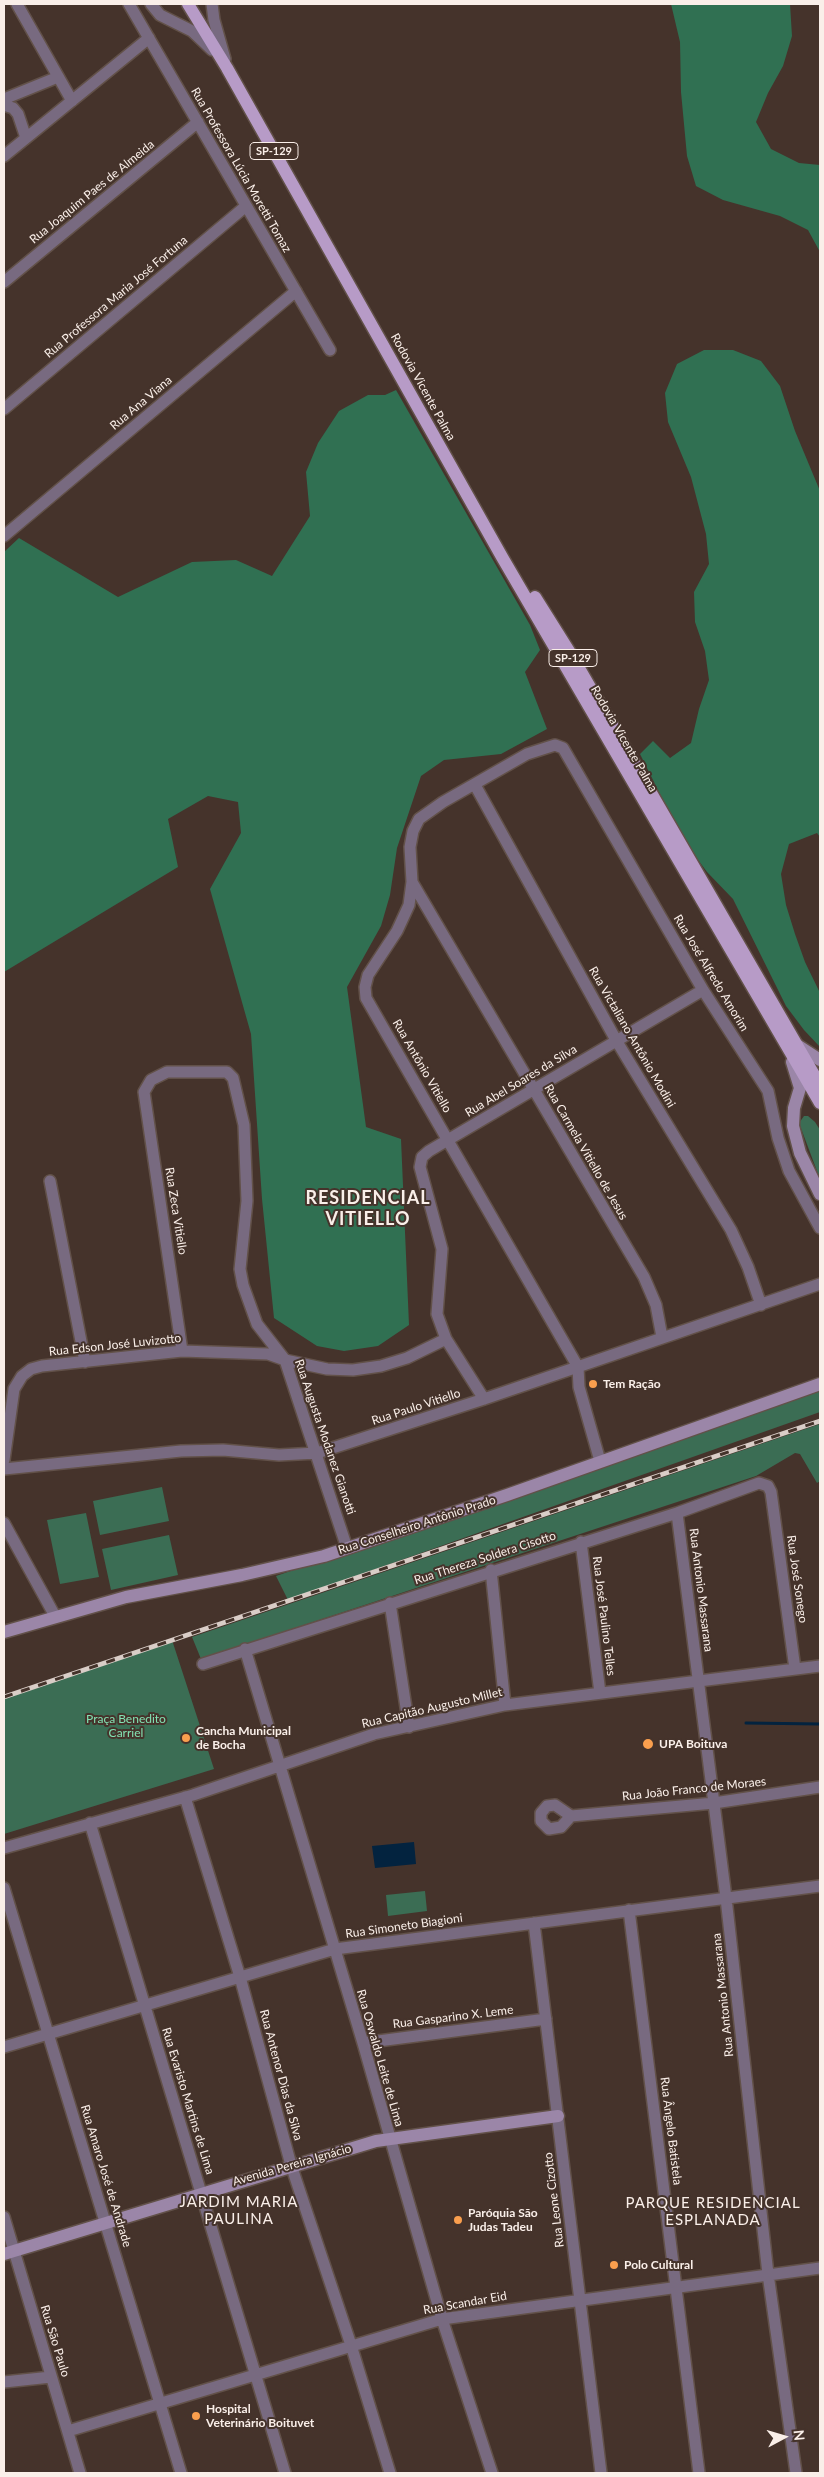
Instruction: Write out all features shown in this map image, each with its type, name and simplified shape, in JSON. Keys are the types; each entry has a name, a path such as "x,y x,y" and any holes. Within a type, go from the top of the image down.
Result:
{"main road":[{"name":"SP-129","path":"188,4 227,68"},
{"name":"Rodovia Vicente Palma","path":"227,68 502,557 819,1101"},
{"name":"Rodovia Vicente Palma","path":"321,234 334,248 504,547 572,656 820,1085"},
{"path":"782,1039 800,1084 792,1118 800,1153 820,1194"},
{"path":"797,1045 820,1060"},
{"path":"792,1118 804,1100 819,1101"},
{"name":"Rua Conselheiro Antônio Prado","path":"4,1632 126,1597 317,1557 347,1548 820,1384"},
{"name":"Avenida Pereira Ignácio","path":"9,2252 201,2192 388,2138 558,2116"}],"street":[{"path":"17,4 72,101"},
{"name":"Rua Professora Lúcia Moretti Tomaz","path":"129,4 330,350"},
{"path":"151,4 155,11 167,20 197,34 227,68"},
{"path":"167,20 184,22 196,18 211,4"},
{"path":"211,4 227,68"},
{"path":"4,156 149,38"},
{"path":"4,98 58,77"},
{"path":"4,105 13,108 18,114 26,138"},
{"name":"Rua Joaquim Paes de Almeida","path":"4,282 198,122"},
{"name":"Rua Professora Maria José Fortuna","path":"4,408 246,206"},
{"name":"Rua Ana Viana","path":"5,532 296,291"},
{"name":"Rua Antônio Vitiello","path":"555,745 527,754 442,802 419,819 413,831 410,847 412,882 406,916 368,975 365,987 366,998 578,1367 579,1387 600,1461"},
{"name":"Rua José Alfredo Amorim","path":"555,745 563,748 569,756 703,990 768,1091 772,1101 778,1138 789,1170 820,1228"},
{"name":"Rua Victaliano Antônio Modini","path":"474,785 616,1040 731,1230 748,1267 761,1305"},
{"name":"Rua Carmela Vitiello de Jesus","path":"412,882 644,1277 656,1305 662,1337"},
{"name":"Rua Abel Soares da Silva","path":"484,1399 446,1339 437,1314 442,1249 420,1167 422,1157 703,990"},
{"name":"Rua Augusta Modanez Gianotti","path":"154,1079 172,1071 225,1072 233,1078 244,1125 247,1172 247,1201 240,1269 242,1285 257,1324 285,1360 347,1548"},
{"name":"Rua Zeca Vitiello","path":"154,1079 146,1087 144,1096 182,1351"},
{"path":"50,1182 85,1362"},
{"name":"Rua Paulo Vitiello","path":"4,1469 181,1451 223,1450 279,1455 317,1453 484,1399 820,1284"},
{"name":"Rua Edson José Luvizotto","path":"4,1460 14,1389 22,1376 31,1369 42,1366 182,1351 268,1354 285,1360 327,1369 353,1370 407,1358 446,1339"},
{"name":"Rua Thereza Soldera Cisotto","path":"203,1664 491,1570 677,1513 757,1484 766,1485 771,1492"},
{"name":"Rua José Sonego","path":"771,1492 795,1669"},
{"name":"Rua Antonio Massarana","path":"677,1513 726,1898 768,2274 796,2473"},
{"path":"4,1523 55,1616"},
{"name":"Rua José Paulino Telles","path":"581,1542 600,1693"},
{"path":"491,1570 505,1705"},
{"path":"390,1603 409,1727"},
{"name":"Rua Oswaldo Leite de Lima","path":"245,1649 363,2043 388,2138 442,2319 492,2473"},
{"name":"Rua Capitão Augusto Millet","path":"4,1848 185,1797 280,1767 374,1734 505,1705 820,1666"},
{"name":"Rua João Franco de Moraes","path":"571,1816 714,1803 820,1788"},
{"name":"Rua Antenor Dias da Silva","path":"185,1797 240,1977 291,2165 351,2345 390,2473"},
{"name":"Rua Evaristo Martins de Lima","path":"90,1823 285,2473"},
{"name":"Rua Simoneto Biagioni","path":"4,2048 335,1949 820,1886"},
{"name":"Rua Amaro José de Andrade","path":"4,1888 180,2473"},
{"name":"Rua Ângelo Batistela","path":"629,1910 699,2473"},
{"name":"Rua Leone Cizotto","path":"534,1923 601,2473"},
{"name":"Rua Gasparino X. Leme","path":"363,2043 546,2019"},
{"name":"Rua São Paulo","path":"4,2218 9,2252 52,2377 80,2473"},
{"name":"Rua Scandar Eid","path":"68,2431 442,2319 820,2268"},
{"path":"4,2382 52,2377"}],"green space":[{"path":"671,4 790,4 792,36 783,66 768,93 756,122 771,149 799,163 820,165 820,252 808,230 780,216 723,200 696,186 687,156 681,92 680,42"},
{"path":"704,350 733,350 761,361 780,386 795,431 820,491 820,837 817,833 789,844 781,874 786,905 795,934 805,962 820,993 820,1047 786,1006 733,899 707,872 690,849 673,820 640,754 653,741 670,758 691,743 699,709 709,680 705,651 695,622 694,592 709,564 706,534 691,477 668,422 665,393 677,364"},
{"path":"396,390 530,625 540,650 525,672 547,729 501,754 444,760 421,776 397,848 390,895 381,926 347,987 366,1127 401,1139 409,1325 378,1346 344,1351 317,1346 274,1318 262,1199 251,1034 210,889 241,833 238,802 208,796 168,819 178,867 4,972 4,552 19,538 118,597 192,562 236,560 272,576 310,516 306,472 318,443 339,411 368,395 385,395"},
{"path":"804,1116 808,1116 815,1122 820,1130 820,1179 799,1123"},
{"path":"820,1389 820,1412 288,1600 276,1576"},
{"path":"820,1424 820,1481 817,1483 800,1454 795,1453 756,1476 201,1659 192,1637"},
{"path":"162,1487 169,1521 100,1535 93,1501"},
{"path":"86,1513 99,1577 60,1584 47,1520"},
{"path":"169,1535 178,1575 111,1590 102,1549"},
{"name":"Praça Benedito Carriel","path":"172,1640 214,1769 4,1834 4,1697"},
{"path":"425,1891 427,1911 388,1916 386,1895"}],"water":[{"path":"414,1842 416,1864 375,1868 372,1846"}],"waterway":[{"path":"746,1723 820,1724"}],"railway":[{"path":"4,1697 820,1421"}],"place":[{"name":"Tem Ração","path":"593,1384"},
{"name":"Cancha Municipal de Bocha","path":"186,1738"},
{"name":"UPA Boituva","path":"648,1744"},
{"name":"Paróquia São Judas Tadeu","path":"458,2220"},
{"name":"Polo Cultural","path":"614,2265"},
{"name":"Hospital Veterinário Boituvet","path":"196,2416"}],"district":[{"name":"RESIDENCIAL VITIELLO","path":"368,1208"},
{"name":"JARDIM MARIA PAULINA","path":"239,2210"},
{"name":"PARQUE RESIDENCIAL ESPLANADA","path":"713,2212"}]}
